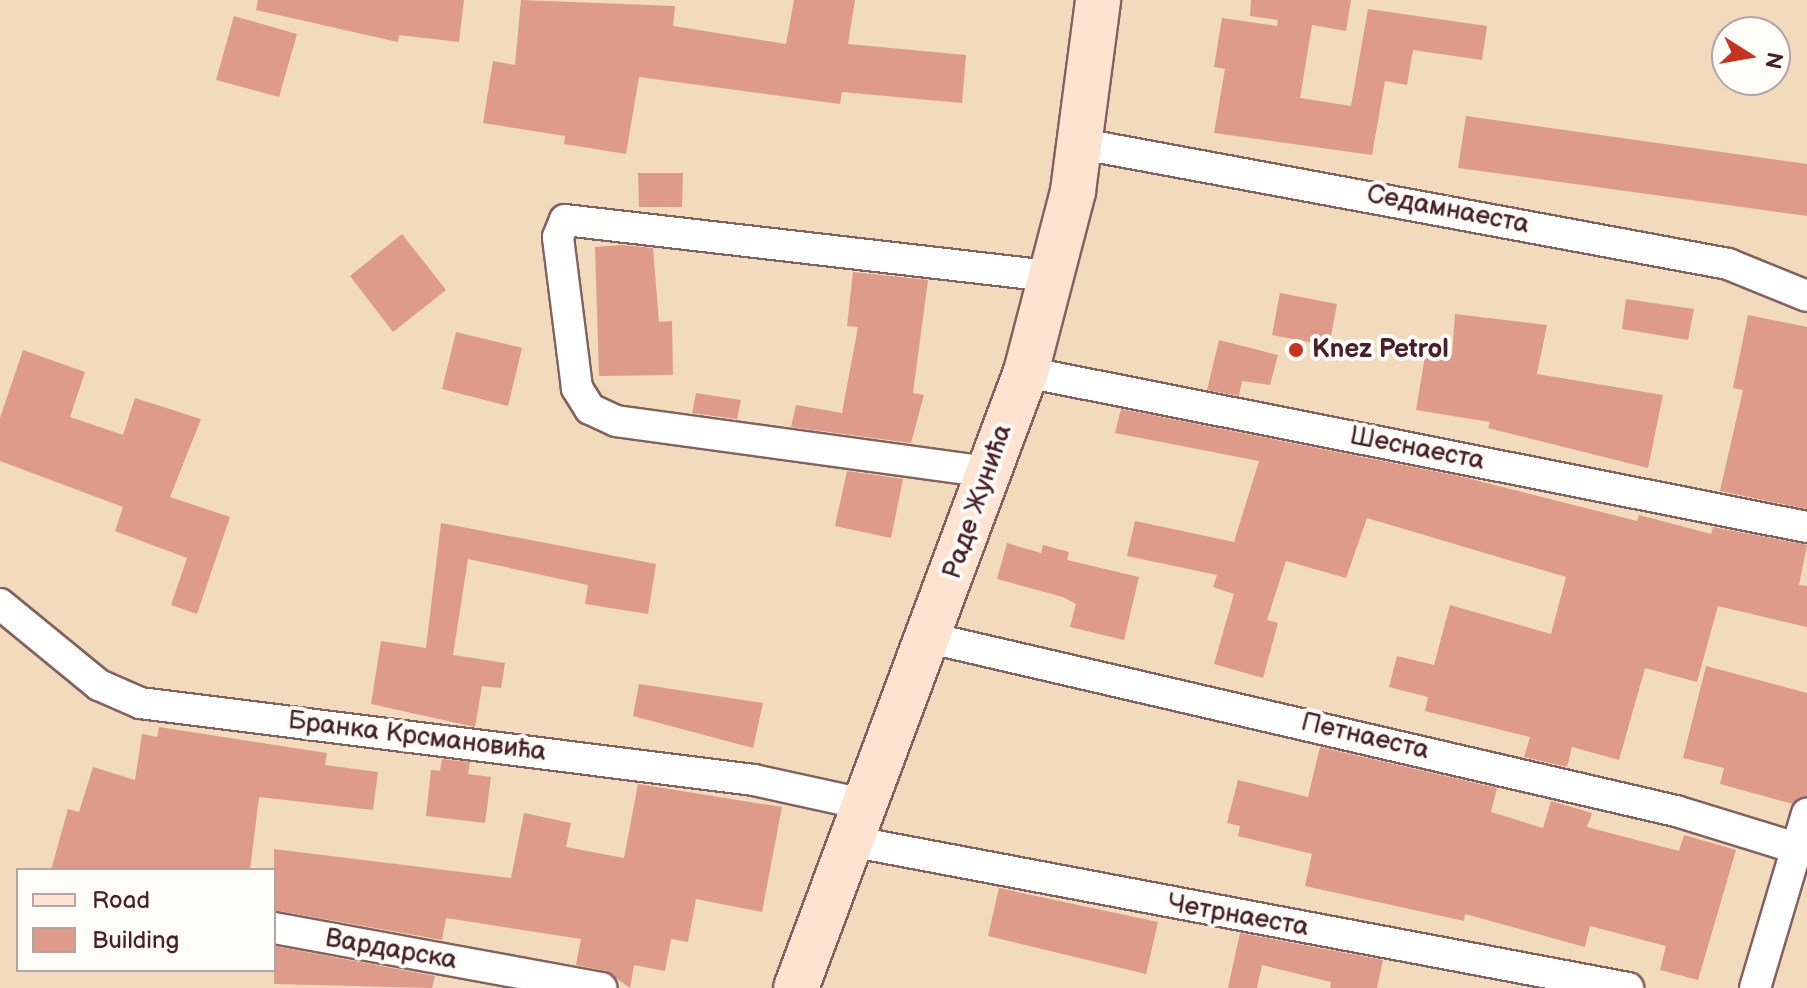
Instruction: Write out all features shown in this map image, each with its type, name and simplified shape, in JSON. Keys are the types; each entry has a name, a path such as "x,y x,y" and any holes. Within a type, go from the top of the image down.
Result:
{"main road":[{"name":"Раде Жунића","path":"796,988 930,638 1026,372 1054,277 1082,144 1098,0"}],"street":[{"name":"Седамнаеста","path":"1082,144 1728,264 1807,296"},
{"path":"988,472 616,421 590,409 577,388 558,237 565,220 1054,277"},
{"name":"Шеснаеста","path":"1026,372 1807,527"},
{"name":"Бранка Крсмановића","path":"0,604 99,685 140,703 754,780 857,822"},
{"name":"Петнаеста","path":"930,638 1676,811 1796,848"},
{"path":"1755,988 1807,816"},
{"name":"Четрнаеста","path":"857,822 1628,988"},
{"name":"Вардарска","path":"276,928 602,988"}],"building":[{"path":"258,0 464,0 459,42 399,35 398,42 256,10"},
{"path":"521,0 675,6 673,26 786,44 794,0 855,0 848,44 966,55 962,103 842,92 840,104 639,77 626,154 564,144 565,136 483,123 493,61 515,65"},
{"path":"1251,0 1351,0 1346,31 1312,25 1300,98 1351,106 1368,9 1487,26 1482,60 1413,50 1407,85 1385,81 1372,155 1214,133 1225,69 1214,67 1222,18 1277,26 1278,20 1250,16"},
{"path":"234,16 297,34 279,97 216,80"},
{"path":"1466,116 1807,164 1807,216 1458,168"},
{"path":"638,173 683,173 682,207 639,207"},
{"path":"402,234 446,290 393,332 350,276"},
{"path":"622,245 653,248 659,322 672,321 673,375 599,376 595,247"},
{"path":"853,272 928,280 913,393 924,395 911,443 791,427 796,405 842,413 858,327 847,326"},
{"path":"1280,293 1337,304 1329,346 1272,335"},
{"path":"1626,299 1694,309 1688,340 1622,329"},
{"path":"1455,314 1547,325 1537,374 1663,395 1648,468 1488,428 1490,422 1416,410 1426,350 1452,355"},
{"path":"1748,315 1807,327 1807,509 1720,491 1743,390 1733,388"},
{"path":"456,332 522,348 508,406 442,389"},
{"path":"1219,340 1278,355 1270,385 1242,381 1239,396 1207,390"},
{"path":"23,350 85,372 70,417 123,435 135,398 201,419 170,497 230,517 197,614 171,605 187,558 115,531 123,507 0,461 0,418"},
{"path":"696,393 741,400 737,419 692,413"},
{"path":"1121,409 1463,477 1637,521 1639,515 1711,534 1713,527 1807,545 1799,585 1807,586 1807,627 1718,606 1697,682 1645,668 1619,760 1572,747 1567,767 1524,757 1530,737 1425,711 1428,697 1389,687 1397,656 1434,665 1450,605 1551,634 1566,577 1367,518 1346,578 1286,561 1267,620 1278,623 1263,678 1214,664 1234,594 1213,587 1217,575 1127,556 1135,521 1234,542 1259,461 1115,433"},
{"path":"847,471 903,479 891,538 835,526"},
{"path":"441,523 656,564 648,614 585,604 588,585 468,559 453,655 505,663 501,688 482,686 475,727 371,704 381,641 426,648"},
{"path":"1007,543 1041,553 1043,545 1069,552 1067,560 1139,577 1124,640 1070,627 1076,604 1063,597 997,579"},
{"path":"1706,666 1807,693 1807,796 1793,804 1720,784 1724,768 1683,758"},
{"path":"639,684 763,703 753,748 633,716"},
{"path":"159,727 327,753 325,765 378,772 373,810 259,797 250,868 52,868 68,809 79,812 93,767 135,780 142,734 157,737"},
{"path":"1320,747 1497,788 1491,812 1543,828 1551,801 1592,813 1587,827 1679,851 1684,835 1736,850 1698,980 1660,970 1666,946 1590,926 1585,947 1465,914 1464,921 1305,886 1312,854 1238,836 1240,826 1227,823 1238,780 1308,797"},
{"path":"442,759 470,762 468,774 491,777 485,823 426,816 431,770 440,771"},
{"path":"638,784 782,807 762,912 696,899 688,942 671,939 665,971 634,965 630,988 606,971 576,965 581,939 446,918 442,940 276,910 274,849 511,878 524,813 571,823 566,847 624,858"},
{"path":"999,888 1158,922 1146,974 988,936"},
{"path":"1240,933 1383,960 1377,988 1330,988 1331,982 1262,965 1257,988 1228,988"},
{"path":"276,946 435,976 432,988 274,984"}],"place":[{"name":"Knez Petrol","path":"1296,350"}]}
